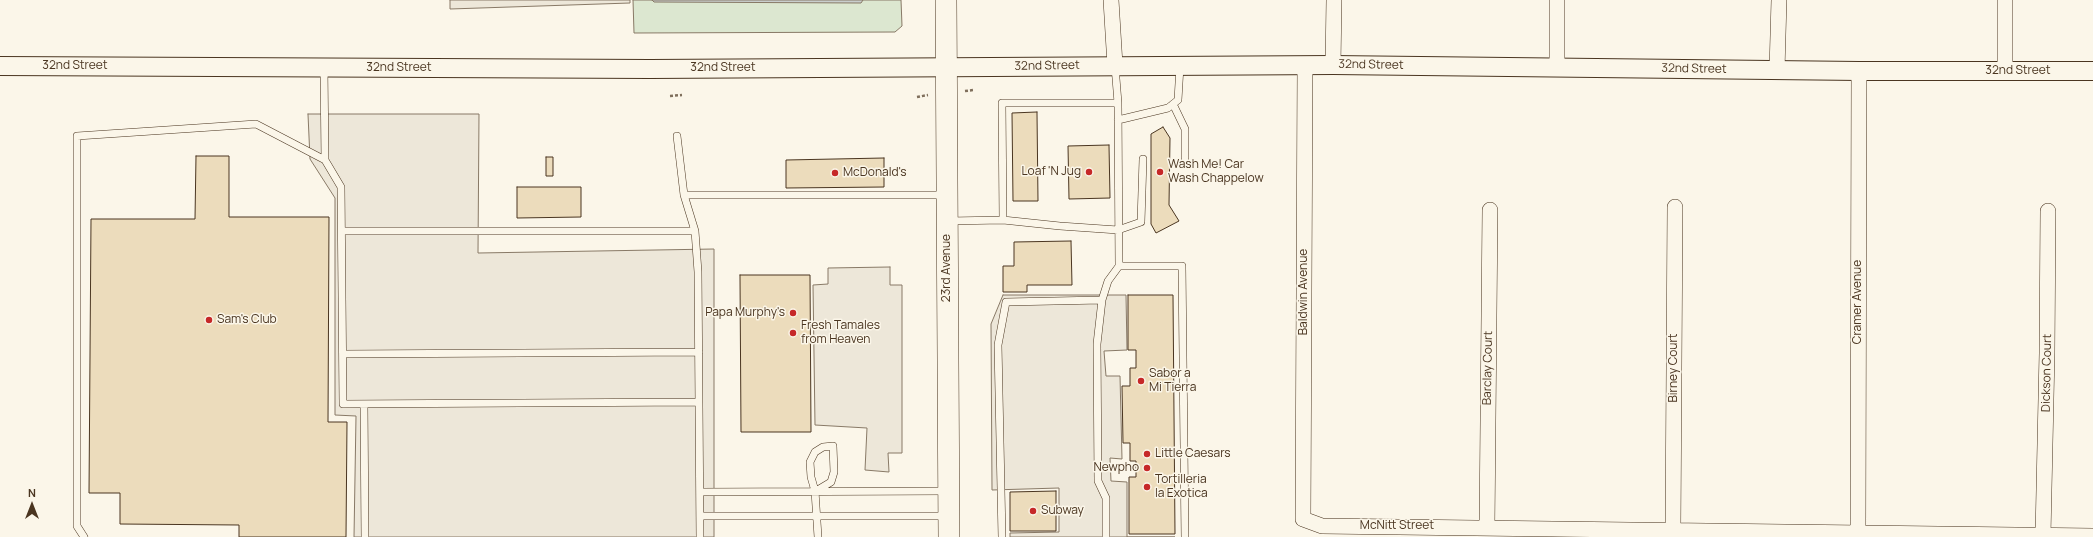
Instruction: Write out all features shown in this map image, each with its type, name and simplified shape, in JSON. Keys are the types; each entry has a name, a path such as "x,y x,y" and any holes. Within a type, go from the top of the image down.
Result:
{"main road":[{"name":"23rd Avenue","path":"946,0 949,537"}],"street":[{"path":"1111,0 1115,65"},
{"path":"1333,65 1334,0"},
{"path":"1557,0 1557,67"},
{"path":"1777,70 1779,0"},
{"path":"2004,0 2005,71"},
{"name":"Baldwin Avenue","path":"1303,519 1305,65"},
{"name":"32nd Street","path":"0,66 946,67 1333,65 1859,71 2093,71"},
{"name":"Cramer Avenue","path":"1858,532 1859,71"},
{"name":"Birney Court","path":"1673,529 1675,207"},
{"name":"Barclay Court","path":"1487,527 1490,210"},
{"name":"Dickson Court","path":"2043,535 2047,361 2048,211"},
{"name":"McNitt Street","path":"1303,519 1322,526 1673,529 2093,536"}],"lane":[{"path":"1106,537 1106,498 1098,481 1097,344 1102,300 1108,281 1119,266 1118,103 1115,65"},
{"path":"1118,120 1168,108 1178,100 1180,65"},
{"path":"324,67 325,160 341,187 343,404 699,402"},
{"path":"1003,220 1002,103 1118,103"},
{"path":"1173,104 1185,129 1185,158"},
{"path":"84,537 78,526 77,136 256,124 325,160"},
{"path":"677,136 684,195 695,231 698,272 700,537"},
{"path":"947,221 1003,220 1118,230 1141,222 1143,159"},
{"path":"684,195 947,195"},
{"path":"342,231 695,231"},
{"path":"1119,266 1182,266 1185,537"},
{"path":"1002,537 998,345 1006,302 1102,300"},
{"path":"343,354 699,352"},
{"path":"364,404 365,537"},
{"path":"815,491 831,482 834,472 833,446 823,446 815,452 810,462 811,477 815,491 818,516 818,537"},
{"path":"700,492 949,491"},
{"path":"700,516 949,516"}],"path":[{"path":"670,96 682,96"}],"green space":[{"path":"633,0 901,0 902,26 895,32 634,33"}],"shaded area":[{"path":"450,0 630,0 630,3 450,9"},
{"path":"652,0 863,0 861,3 654,2"},
{"path":"308,114 479,114 478,253 714,249 714,537 354,537 356,416 335,415 335,198 310,159"},
{"path":"890,267 890,285 902,285 902,453 888,453 889,472 865,470 867,428 815,425 813,285 828,284 828,268"},
{"path":"1003,295 1126,295 1127,350 1104,351 1106,376 1120,376 1122,459 1110,458 1111,481 1127,482 1127,537 1010,537 1010,533 1059,532 1059,488 992,490 991,324"}],"building":[{"path":"1037,112 1038,201 1013,201 1012,113"},
{"name":"Wash Me! Car Wash Chappelow","path":"1163,127 1170,138 1169,205 1179,221 1156,233 1151,224 1151,134"},
{"name":"Loaf 'N Jug","path":"1109,145 1110,198 1069,199 1068,146"},
{"name":"Sam's Club","path":"196,156 229,156 229,217 329,217 328,422 347,422 346,537 239,537 239,525 120,524 120,493 89,493 91,219 195,219"},
{"path":"546,157 553,157 553,176 546,176"},
{"name":"McDonald's","path":"884,158 884,187 786,188 786,160"},
{"path":"517,187 581,187 581,217 517,218"},
{"path":"1071,241 1072,285 1027,285 1027,292 1003,292 1003,266 1014,266 1014,242"},
{"path":"740,275 810,275 811,432 741,432"},
{"path":"1128,295 1173,295 1175,534 1129,534 1129,477 1136,477 1136,461 1130,461 1130,443 1123,443 1122,386 1130,386 1130,368 1136,368 1136,350 1128,350"},
{"name":"Subway","path":"1056,491 1056,531 1010,531 1010,492"}],"place":[{"name":"Loaf 'N Jug","path":"1089,172"},
{"name":"Wash Me! Car Wash Chappelow","path":"1160,172"},
{"name":"McDonald's","path":"835,173"},
{"name":"Papa Murphy's","path":"793,313"},
{"name":"Sam's Club","path":"209,320"},
{"name":"Fresh Tamales from Heaven","path":"793,333"},
{"name":"Sabor a Mi Tierra","path":"1141,381"},
{"name":"Little Caesars","path":"1147,454"},
{"name":"Newpho","path":"1147,468"},
{"name":"Tortilleria la Exotica","path":"1147,487"},
{"name":"Subway","path":"1033,511"}]}
